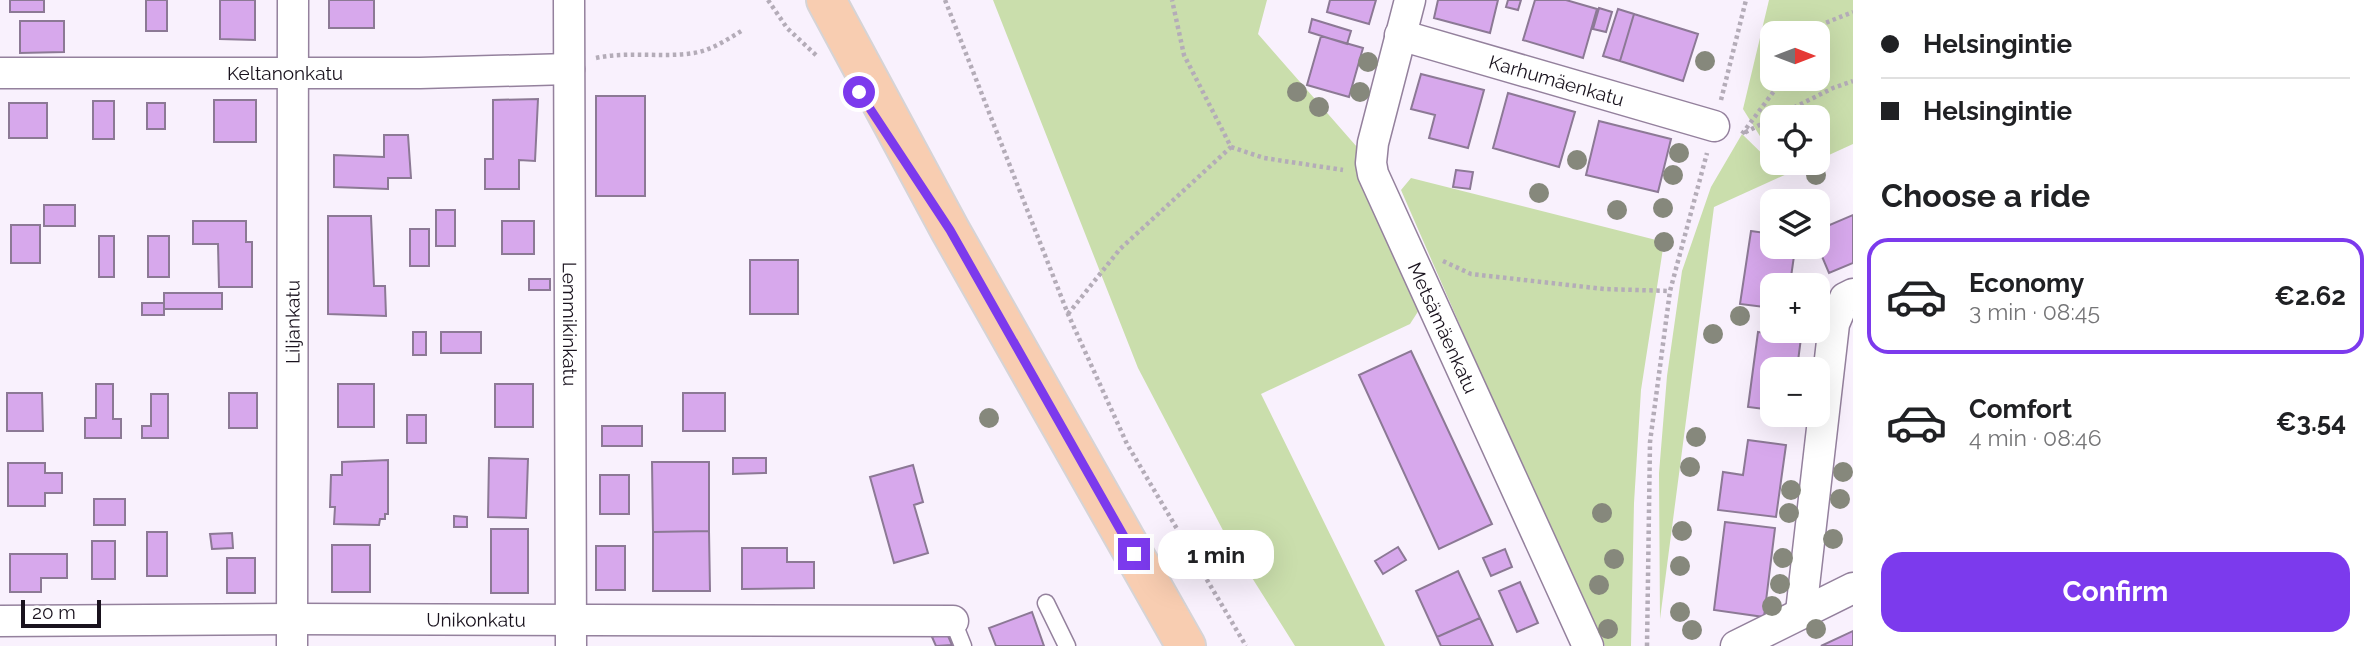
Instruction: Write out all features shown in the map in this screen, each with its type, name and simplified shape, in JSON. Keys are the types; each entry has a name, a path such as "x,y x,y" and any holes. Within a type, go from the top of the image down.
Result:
{"main road":[{"path":"799,0 950,230"},
{"path":"826,0 950,230 1186,646"}],"street":[{"name":"Liljankatu","path":"292,632 293,0"},
{"name":"Lemmikinkatu","path":"569,0 570,634"},
{"name":"Metsämäenkatu","path":"1410,0 1373,143 1373,174 1588,646"},
{"name":"Karhumäenkatu","path":"1400,35 1714,125"},
{"name":"Keltanonkatu","path":"0,73 420,73 569,69"},
{"path":"1801,612 1834,324 1845,298 1853,294"},
{"path":"1736,646 1853,588"},
{"name":"Unikonkatu","path":"0,621 292,632 958,633"}],"lane":[{"path":"1046,603 1067,646"}],"path":[{"path":"945,0 1068,314 1128,444 1247,646"},
{"path":"1172,0 1184,55 1231,147 1264,158 1373,174"},
{"path":"1647,646 1650,442 1670,291 1746,0"},
{"path":"1830,21 1853,12"},
{"path":"569,69 600,57 695,53 712,48 743,30"},
{"path":"1800,105 1853,81"},
{"path":"1760,110 1742,134 1760,125"},
{"path":"1068,314 1120,249 1231,147"},
{"path":"1403,242 1471,274 1604,289 1670,291"}],"green space":[{"path":"993,0 1267,0 1258,34 1371,163 1419,310 1410,324 1261,394 1385,646 1295,646 1227,538 1138,368"},
{"path":"1769,0 1853,0 1853,144 1830,155 1830,105 1760,105 1760,136 1743,109 1760,38 1760,91 1830,91 1830,21 1764,21"},
{"path":"1742,134 1760,152 1760,175 1785,175 1714,207 1660,619 1659,473 1667,376 1682,271 1711,187"},
{"path":"1411,178 1664,242 1641,390 1634,503 1631,646 1605,646 1544,518 1401,190"}],"building":[{"path":"10,0 44,0 44,12 10,12"},
{"path":"146,0 167,0 167,31 146,31"},
{"path":"220,0 255,0 255,40 220,39"},
{"path":"329,0 374,0 374,28 329,28"},
{"path":"1330,0 1376,0 1369,24 1327,12"},
{"path":"1438,0 1498,0 1490,33 1434,18"},
{"path":"1508,0 1521,0 1518,10 1506,7"},
{"path":"1535,0 1566,0 1597,9 1583,58 1523,40"},
{"path":"1599,8 1612,12 1606,32 1593,29"},
{"path":"1618,9 1634,14 1620,61 1603,56"},
{"path":"1634,14 1698,34 1683,81 1620,61"},
{"path":"1312,19 1351,31 1347,44 1309,32"},
{"path":"20,21 64,21 64,52 20,53"},
{"path":"1321,36 1363,48 1349,97 1307,85"},
{"path":"1421,74 1484,90 1468,148 1429,138 1435,115 1411,109"},
{"path":"1508,93 1575,112 1559,167 1493,148"},
{"path":"596,96 645,96 645,196 596,196"},
{"path":"538,99 535,161 519,160 519,189 485,189 485,159 493,159 493,100"},
{"path":"214,100 256,100 256,142 214,142"},
{"path":"93,101 114,101 114,139 93,139"},
{"path":"9,103 47,103 47,138 9,138"},
{"path":"147,103 165,103 165,129 147,129"},
{"path":"1599,121 1671,139 1658,192 1586,175"},
{"path":"384,135 408,135 411,178 388,178 388,189 334,187 334,155 384,157"},
{"path":"1456,170 1473,172 1470,189 1453,187"},
{"path":"44,205 75,205 75,226 44,226"},
{"path":"436,210 455,210 455,246 436,246"},
{"path":"1853,215 1853,263 1829,273 1823,259 1830,259 1830,225"},
{"path":"328,216 371,216 374,286 385,286 386,316 328,314"},
{"path":"193,221 246,221 246,242 252,242 252,287 219,287 218,244 193,244"},
{"path":"502,221 534,221 534,254 502,254"},
{"path":"11,225 40,225 40,263 11,263"},
{"path":"410,229 429,229 429,266 410,266"},
{"path":"1751,231 1760,232 1760,259 1794,259 1792,273 1760,273 1760,306 1740,304"},
{"path":"99,236 114,236 114,277 99,277"},
{"path":"148,236 169,236 169,277 148,277"},
{"path":"750,260 798,260 798,314 750,314"},
{"path":"529,279 550,279 550,290 529,290"},
{"path":"164,293 222,293 222,309 164,309"},
{"path":"142,303 164,303 164,315 142,315"},
{"path":"413,332 426,332 426,355 413,355"},
{"path":"441,332 481,332 481,353 441,353"},
{"path":"1758,332 1760,343 1800,343 1799,357 1760,357 1760,408 1748,407"},
{"path":"1411,351 1492,524 1439,549 1359,375"},
{"path":"96,384 113,384 113,419 121,419 121,438 85,438 85,418 96,418"},
{"path":"338,384 374,384 374,427 338,427"},
{"path":"495,384 533,384 533,427 495,427"},
{"path":"7,393 42,393 43,431 7,431"},
{"path":"229,393 257,393 257,428 229,428"},
{"path":"683,393 725,393 725,431 683,431"},
{"path":"151,394 168,394 168,438 142,438 142,426 151,426"},
{"path":"407,415 426,415 426,443 407,443"},
{"path":"602,426 642,426 642,446 602,446"},
{"path":"1748,440 1786,445 1776,517 1718,510 1723,472 1743,475"},
{"path":"489,458 528,459 526,518 488,517"},
{"path":"733,458 766,458 766,473 733,474"},
{"path":"388,460 388,514 385,514 385,519 380,519 379,525 334,524 335,507 330,507 331,475 342,475 342,462"},
{"path":"652,462 709,462 709,531 653,532"},
{"path":"8,463 45,463 45,473 62,473 62,493 45,493 45,506 8,506"},
{"path":"913,465 923,502 914,505 928,553 894,563 870,477"},
{"path":"600,475 629,475 629,514 600,514"},
{"path":"94,499 125,499 125,525 94,525"},
{"path":"454,516 467,517 467,527 454,527"},
{"path":"1725,522 1775,528 1764,617 1714,610"},
{"path":"491,529 528,529 528,593 491,593"},
{"path":"709,531 710,591 653,591 653,532"},
{"path":"147,532 167,532 167,576 147,576"},
{"path":"232,533 233,548 212,549 210,534"},
{"path":"92,541 115,541 115,579 92,579"},
{"path":"332,545 370,545 370,592 332,592"},
{"path":"596,546 625,546 625,590 596,590"},
{"path":"1398,547 1406,560 1383,574 1375,561"},
{"path":"742,548 787,548 787,562 814,562 814,588 742,589"},
{"path":"1505,549 1512,567 1491,576 1483,558"},
{"path":"10,554 67,554 67,578 41,578 41,592 10,592"},
{"path":"227,558 255,558 255,593 227,593"},
{"path":"1458,571 1480,618 1437,637 1416,591"},
{"path":"1520,582 1538,623 1517,632 1499,591"},
{"path":"1032,612 1044,646 996,646 989,628"},
{"path":"1480,618 1493,646 1441,646 1437,637"},
{"path":"946,631 952,645 936,646 932,637"},
{"path":"1853,631 1853,646 1821,646"}],"route":[{"path":"859,92 950,230 1134,554"}]}
